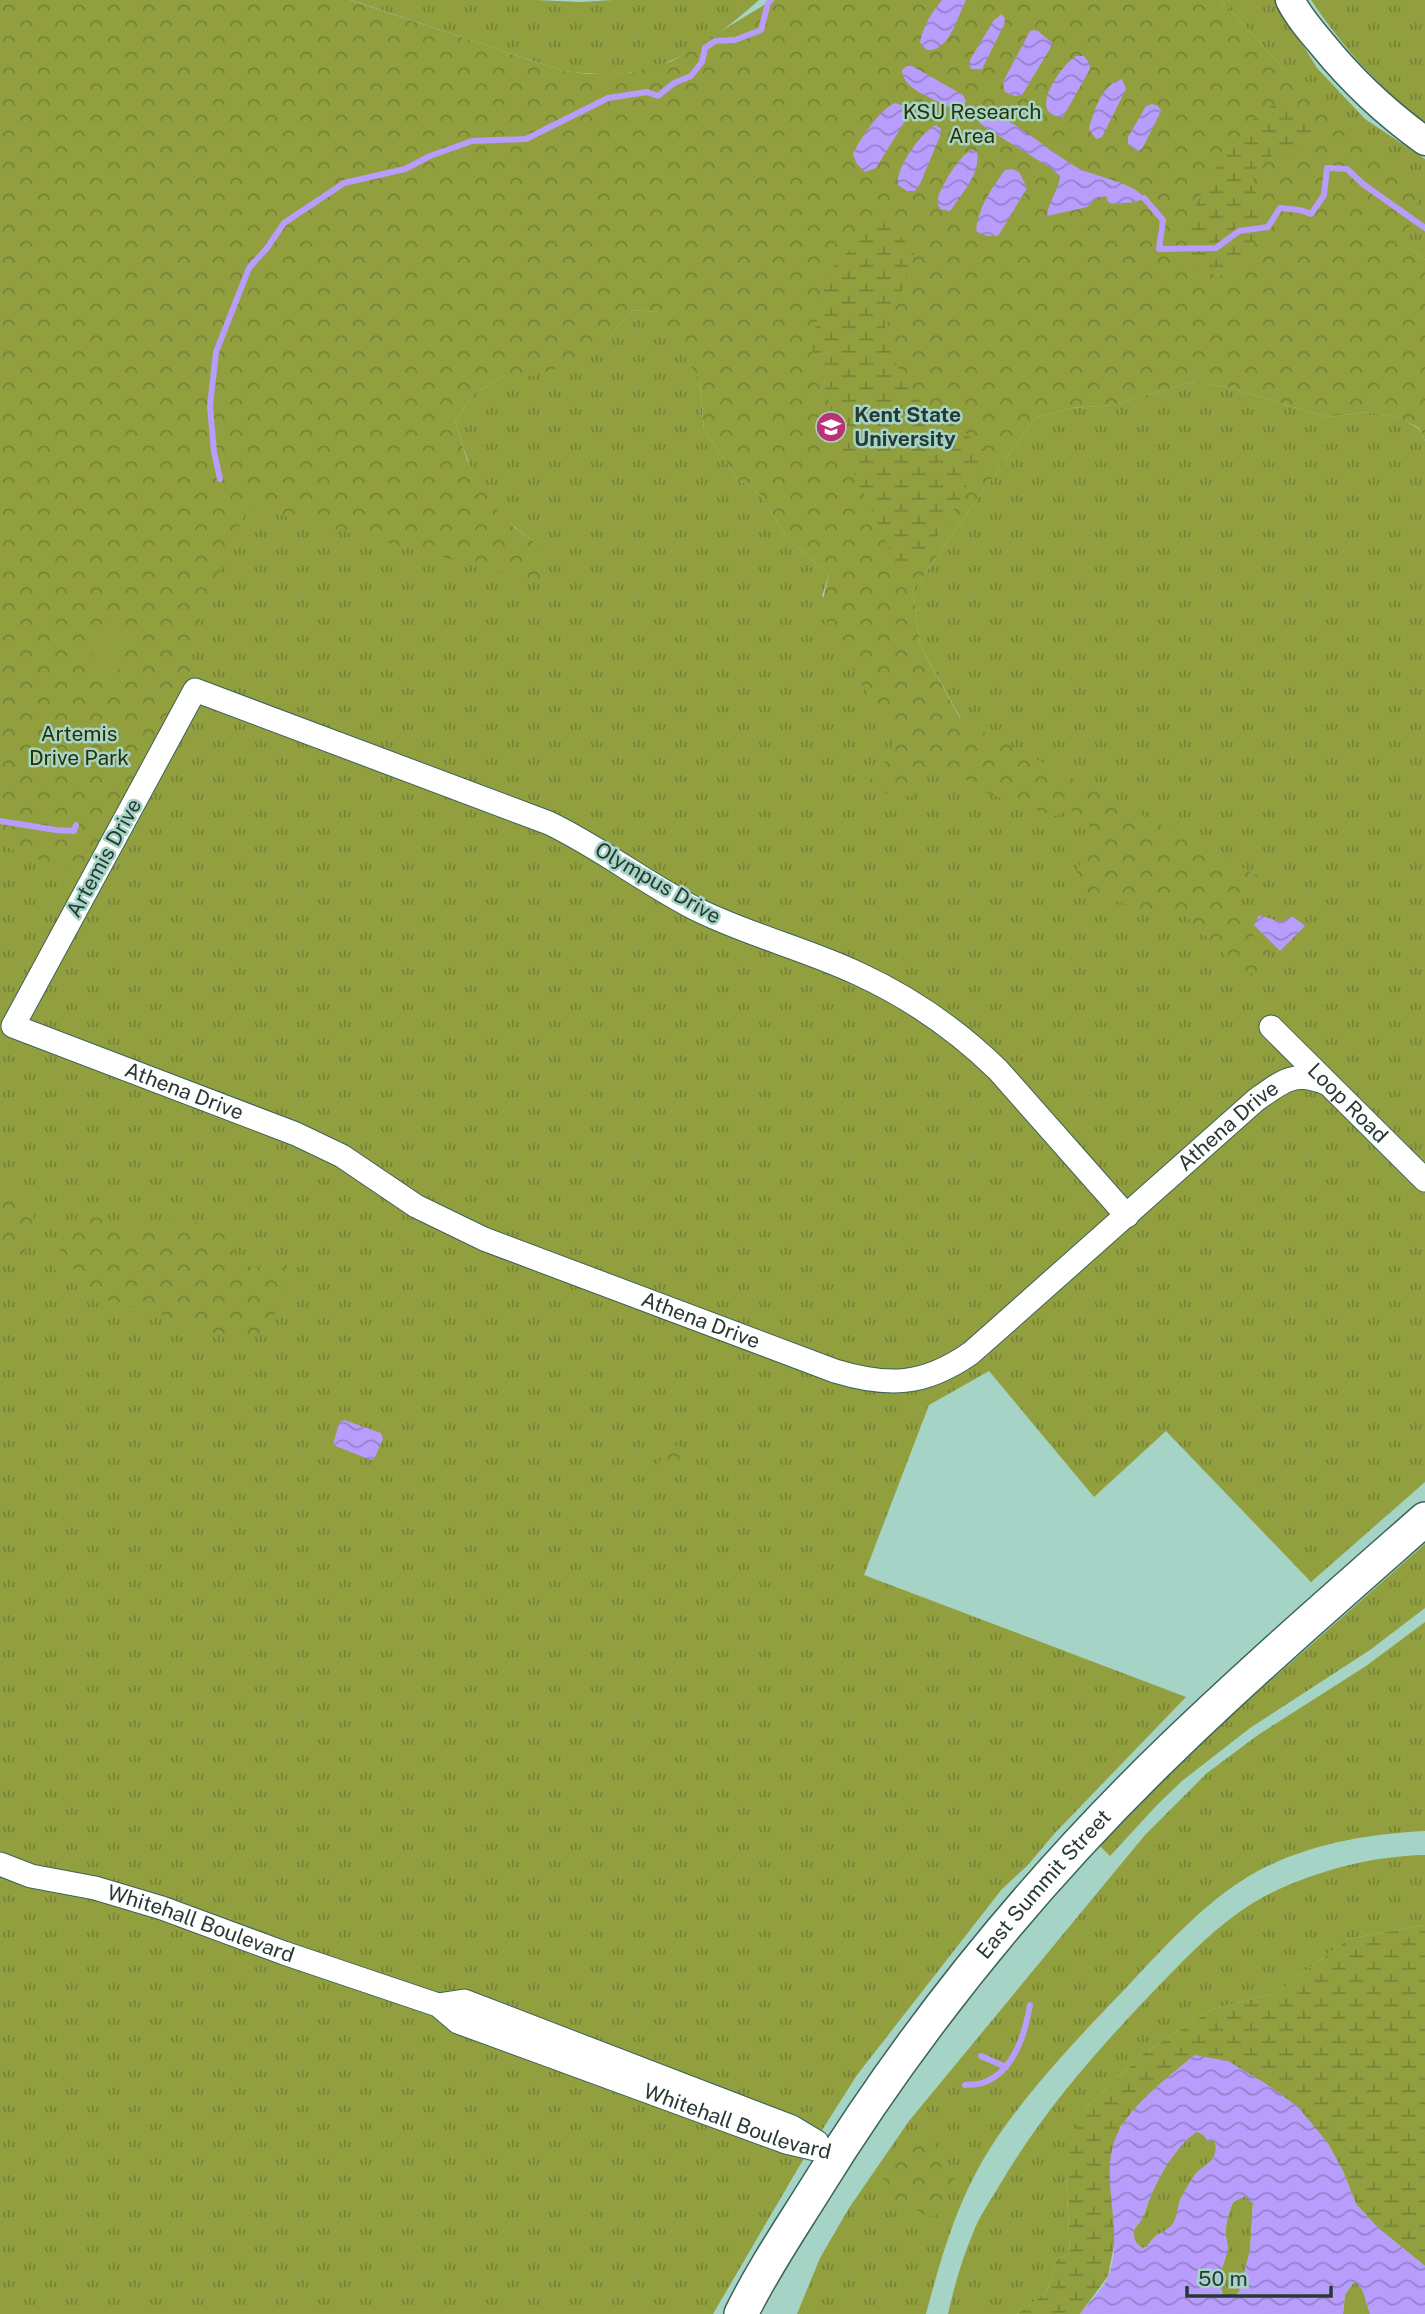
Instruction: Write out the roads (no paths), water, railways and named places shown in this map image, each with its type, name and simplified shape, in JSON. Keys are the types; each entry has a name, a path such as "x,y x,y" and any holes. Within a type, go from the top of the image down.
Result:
{"main road":[{"name":"East Summit Street","path":"741,2314 775,2253 888,2078 942,2006 1061,1863 1172,1748 1425,1519"}],"street":[{"path":"1290,0 1297,13 1348,76 1396,120 1425,141"},
{"name":"Artemis Drive","path":"13,1026 195,690"},
{"name":"Olympus Drive","path":"195,690 549,823 598,848 695,908 856,972 894,990 948,1026 998,1070 1127,1216"},
{"name":"Athena Drive","path":"13,1026 296,1134 342,1157 416,1206 484,1239 796,1356 862,1379 882,1382 915,1379 958,1362 1256,1100 1273,1088 1288,1079 1301,1076 1328,1084"},
{"name":"Loop Road","path":"1271,1027 1425,1181"},
{"name":"Whitehall Boulevard","path":"0,1864 31,1876 95,1888 162,1908 438,2005 458,2022 786,2143 837,2154"}],"water":[{"path":"942,0 966,0 947,40 935,49 927,50 920,43 921,37 928,20"},
{"path":"1002,14 1004,25 982,69 971,69 971,58 994,20"},
{"path":"1034,30 1051,42 1051,47 1022,95 1014,96 1005,92 1003,82 1030,31"},
{"path":"1076,56 1084,56 1090,69 1063,117 1052,115 1047,109 1046,100 1050,90 1062,69"},
{"path":"912,66 963,95 966,101 962,110 957,112 916,90 904,78 902,70"},
{"path":"1122,79 1126,89 1102,137 1096,139 1089,129 1096,106 1109,86"},
{"path":"895,103 905,106 908,112 905,121 876,168 865,172 857,164 853,154 877,118"},
{"path":"1146,106 1158,106 1161,111 1142,149 1137,151 1128,144 1128,137"},
{"path":"982,110 1006,120 1080,169 1133,188 1144,198 1136,202 1109,204 1106,196 1097,198 1087,207 1047,216 1060,176 986,128 979,122 978,116"},
{"path":"936,125 941,129 940,136 920,184 915,191 907,191 898,185 901,170 923,135"},
{"path":"972,150 977,151 978,159 971,181 950,211 940,209 938,200 943,186 957,164"},
{"path":"1005,170 1019,172 1027,188 998,236 987,236 976,231 979,214 990,192"},
{"path":"1259,915 1282,922 1292,916 1305,926 1280,951 1254,925"},
{"path":"344,1420 381,1433 383,1439 374,1459 333,1445 339,1423"},
{"path":"1194,2055 1228,2061 1298,2107 1327,2142 1343,2171 1356,2204 1378,2228 1425,2266 1425,2314 1370,2314 1363,2291 1355,2281 1345,2294 1343,2314 1080,2314 1107,2280 1113,2257 1110,2162 1113,2144 1121,2127 1136,2107","holes":["1196,2132 1203,2134 1208,2142 1215,2141 1215,2154 1190,2182 1180,2200 1173,2223 1153,2238 1147,2247 1142,2248 1135,2239 1135,2228 1168,2163","1245,2196 1253,2203 1250,2251 1239,2292 1233,2297 1224,2297 1220,2279 1228,2251 1227,2222 1233,2202"]}],"waterway":[{"path":"220,479 214,452 210,406 216,352 249,268 284,223 344,183 405,169 430,156 472,141 526,139 608,98 647,92 658,96 674,83 691,76 702,62 705,48 715,41 735,40 761,30 771,0"},
{"path":"1144,198 1163,220 1159,249 1216,248 1239,231 1268,227 1280,208 1311,214 1324,195 1327,168 1347,169 1363,184 1425,228"},
{"path":"0,821 74,831 76,825"},
{"path":"965,2085 980,2084 993,2078 1010,2062 1021,2040 1030,2005"},
{"path":"981,2056 1006,2067"}],"place":[{"name":"Kent State University","path":"831,427"}],"park label":[{"name":"KSU Research Area","path":"972,124"},
{"name":"Artemis Drive Park","path":"79,746"}]}
